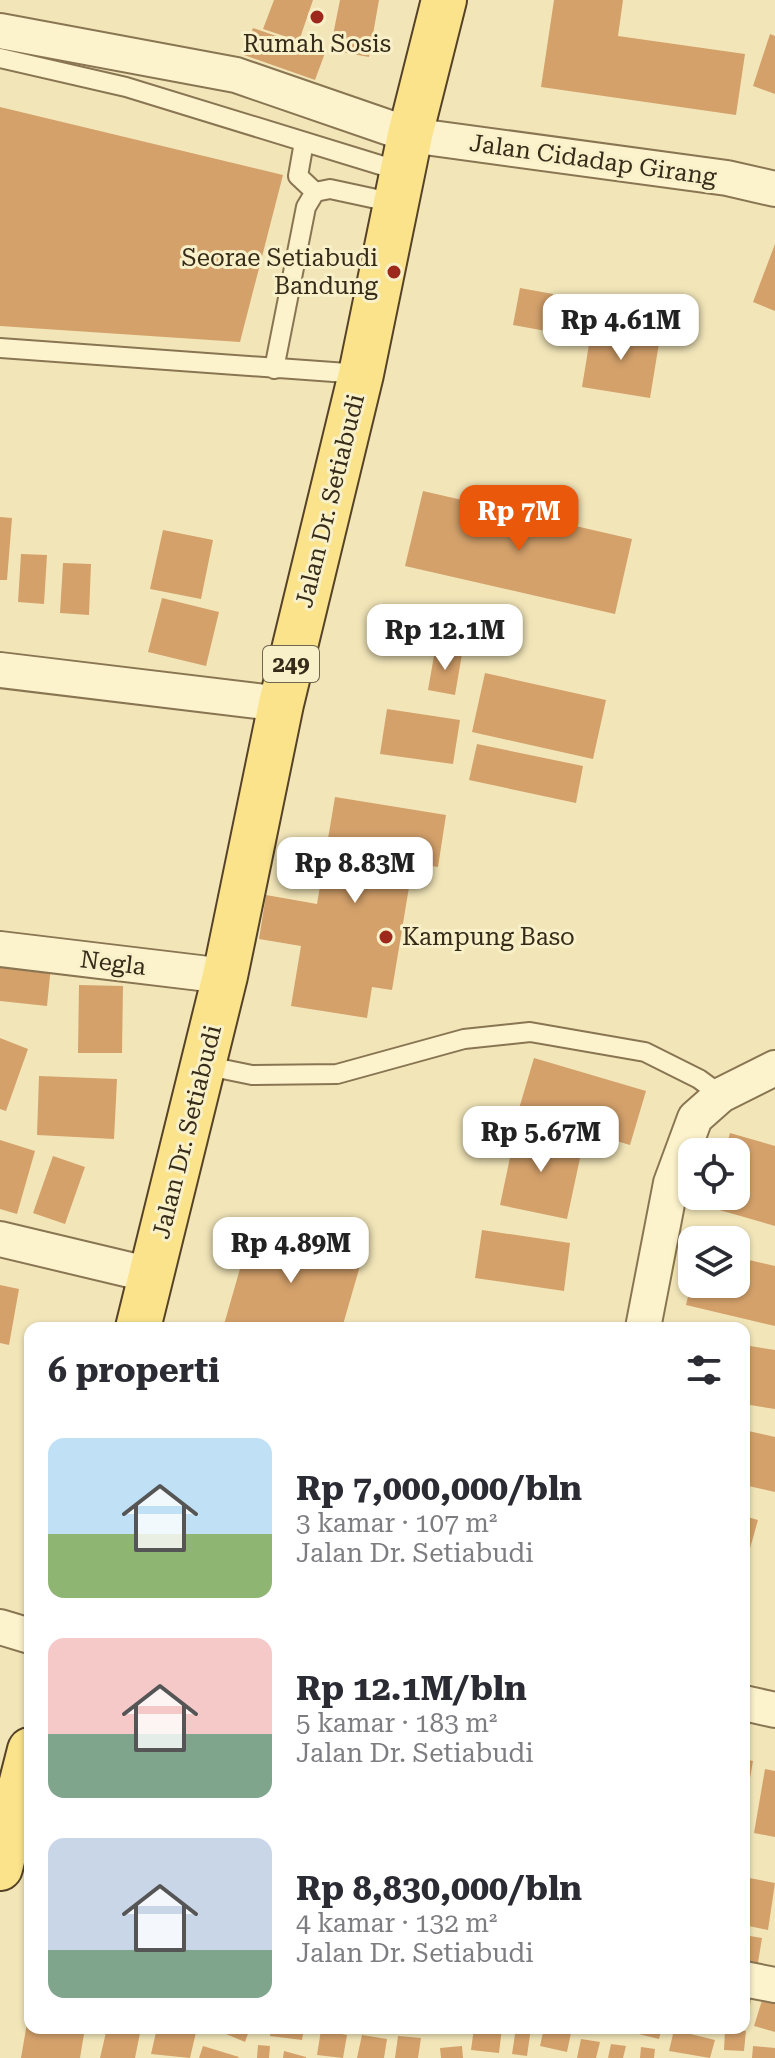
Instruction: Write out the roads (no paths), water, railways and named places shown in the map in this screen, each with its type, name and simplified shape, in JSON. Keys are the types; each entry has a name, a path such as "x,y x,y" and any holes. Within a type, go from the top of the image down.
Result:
{"main road":[{"name":"Jalan Dr. Setiabudi","path":"139,1322 225,976 281,704 361,374 403,170 444,0"},
{"path":"0,1868 24,1787"}],"street":[{"name":"Jalan Cidadap Girang","path":"0,31 236,75 403,170 727,178 775,189"},
{"path":"0,670 281,704"},
{"name":"Negla","path":"0,949 225,976"},
{"path":"644,1322 671,1183 695,1118 721,1095 775,1068"},
{"path":"0,1239 151,1275"},
{"path":"0,1627 24,1634"},
{"path":"750,1704 775,1710"},
{"path":"750,1980 775,1985"}],"lane":[{"path":"0,58 126,87 403,170"},
{"path":"304,142 298,176 315,192"},
{"path":"274,369 306,207 315,192 403,170"},
{"path":"0,348 361,374"},
{"path":"203,1065 252,1075 337,1074 464,1039 530,1032 645,1052 699,1079 721,1095"}],"place":[{"name":"Rumah Sosis","path":"317,17"},
{"name":"Seorae Setiabudi Bandung","path":"394,272"},
{"name":"Kampung Baso","path":"386,937"}]}
